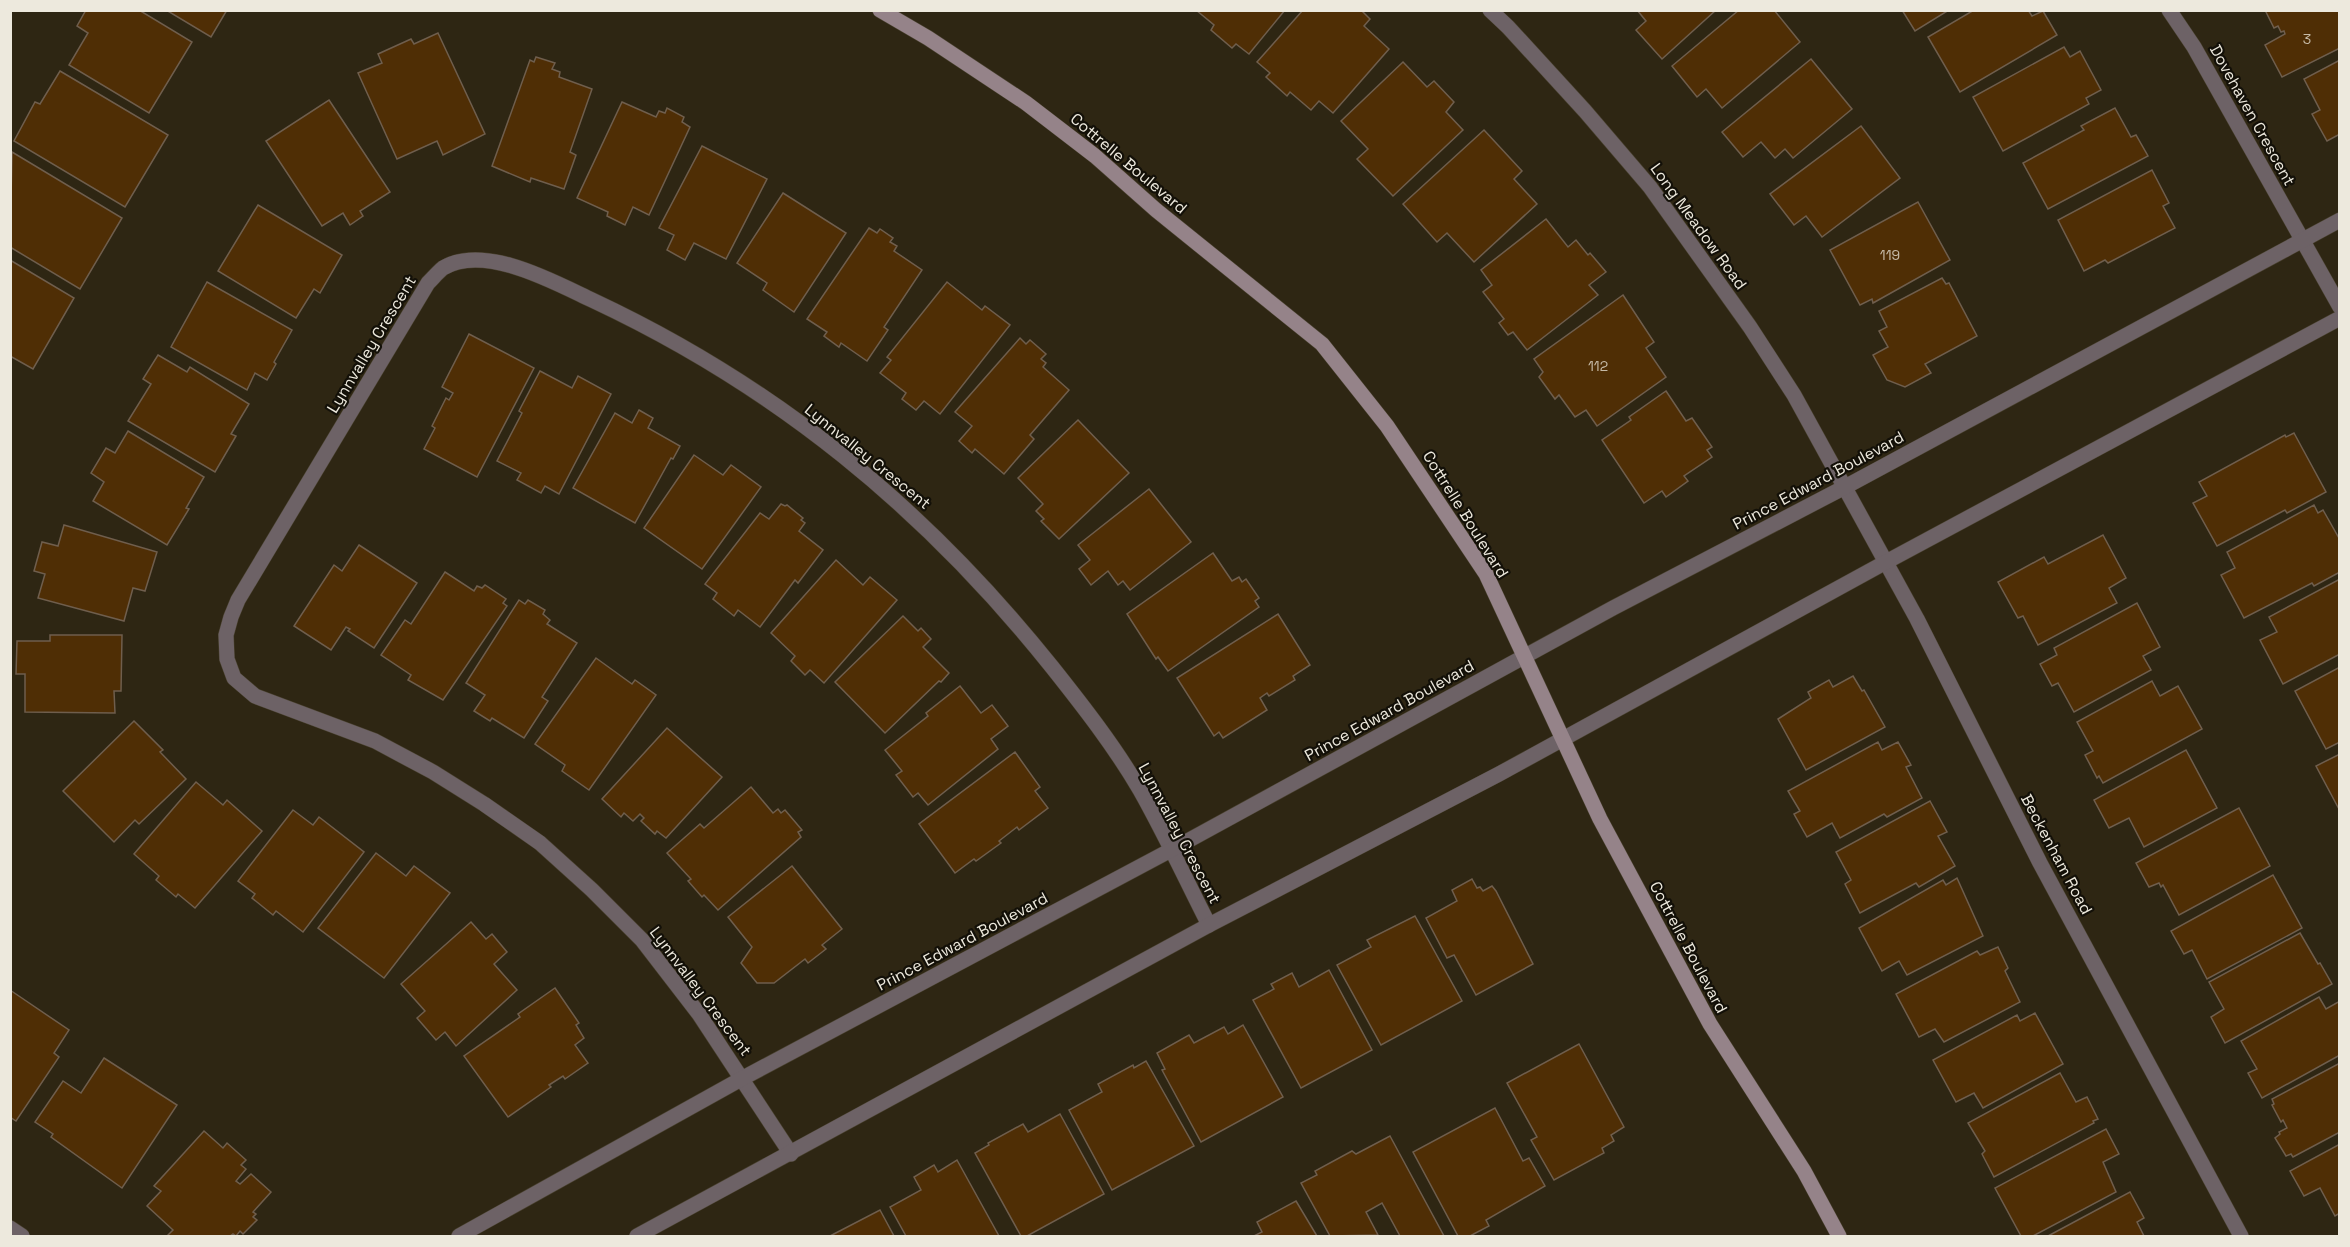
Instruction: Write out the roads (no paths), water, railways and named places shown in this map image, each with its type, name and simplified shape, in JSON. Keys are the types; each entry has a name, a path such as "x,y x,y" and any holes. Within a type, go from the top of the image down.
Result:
{"main road":[{"name":"Cottrelle Boulevard","path":"880,10 928,38 1034,110 1095,156 1156,210 1322,344 1387,426 1486,574 1600,819 1710,1024 1804,1171 1839,1236"}],"street":[{"name":"Long Meadow Road","path":"1490,10 1585,111 1650,187 1750,327 1809,421 1845,487"},
{"name":"Dovehaven Crescent","path":"2169,10 2194,47 2340,307"},
{"name":"Prince Edward Boulevard","path":"459,1236 743,1078 2340,220"},
{"name":"Lynnvalley Crescent","path":"791,1154 699,1014 642,940 540,843 433,772 375,741 255,696 234,678 227,659 226,635 238,600 428,283 444,268 460,262 485,260 513,267 564,287 666,337 719,368 824,439 938,538 1025,633 1079,701 1140,789 1209,925"},
{"path":"637,1236 1209,925 1563,738 2340,318"},
{"name":"Beckenham Road","path":"1845,487 1886,562 2040,863 2241,1236"},
{"path":"10,1228 22,1236"}]}
